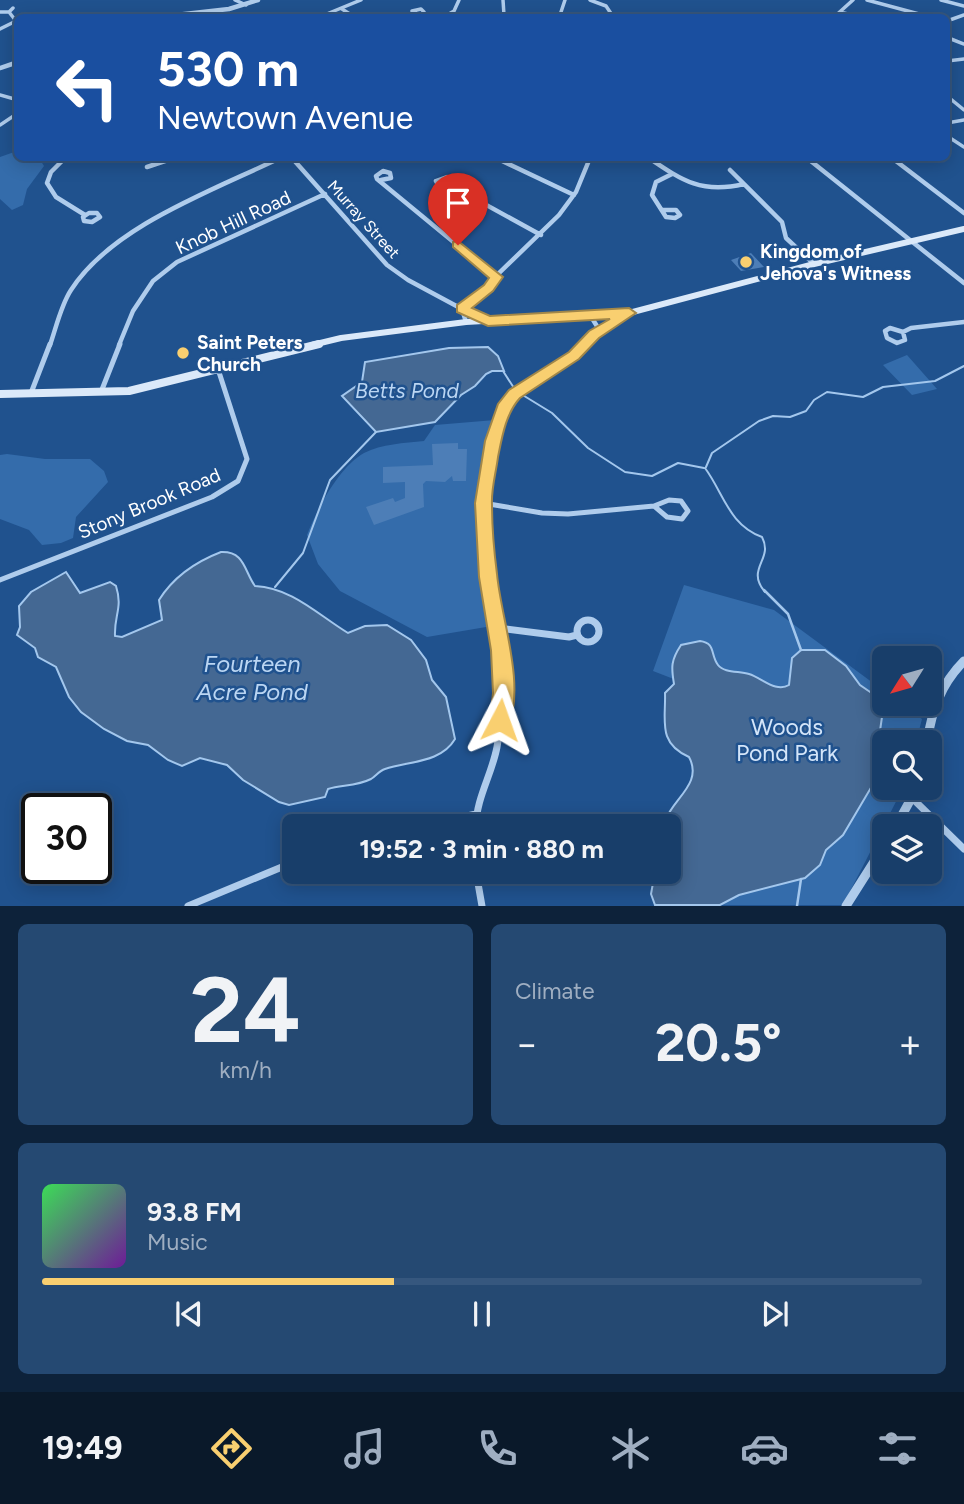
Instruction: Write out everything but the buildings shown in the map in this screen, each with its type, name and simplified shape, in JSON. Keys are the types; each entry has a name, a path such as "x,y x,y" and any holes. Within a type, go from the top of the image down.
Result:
{"main road":[{"path":"0,394 140,389 341,338 466,322 629,313 814,264 964,229"}],"street":[{"path":"235,0 246,5"},
{"path":"190,14 229,9 258,0"},
{"path":"328,14 361,0"},
{"path":"449,14 454,11 459,0"},
{"path":"590,0 606,6 611,14"},
{"path":"838,14 853,0"},
{"path":"867,0 919,14"},
{"path":"941,0 964,6"},
{"path":"0,11 13,8 9,12 14,18"},
{"path":"342,9 350,14"},
{"path":"840,12 848,14"},
{"path":"951,39 964,44"},
{"path":"950,98 964,110"},
{"path":"62,161 51,172 47,183 56,197 85,215"},
{"path":"147,167 165,161"},
{"path":"32,393 71,290 111,246 139,227 273,161"},
{"name":"Murray Street","path":"298,161 387,265 408,280 488,321"},
{"path":"502,161 574,195"},
{"path":"466,322 462,309 488,288 496,277 559,218 574,195 589,161"},
{"path":"653,161 672,174 702,188 726,189 744,184"},
{"path":"811,161 964,284"},
{"path":"896,161 938,190 964,213"},
{"path":"730,170 782,222 786,238 814,264"},
{"path":"663,210 653,200 652,190 656,182 672,174"},
{"path":"381,180 496,277"},
{"path":"450,185 541,235"},
{"name":"Knob Hill Road","path":"101,392 134,311 153,281 177,262 325,194"},
{"path":"476,814 497,749 503,693 498,628 488,577 483,503 493,441 505,404 523,386 574,356 600,331 629,313"},
{"path":"590,315 600,331"},
{"path":"903,332 911,328 964,322"},
{"name":"Stony Brook Road","path":"0,580 212,497 238,481 247,459 218,369"},
{"path":"483,503 542,513 568,514 654,506 669,500 681,501 688,511 682,519 667,517 654,506"},
{"path":"498,628 569,637 577,635"},
{"path":"928,730 930,716 949,674 964,661"},
{"path":"914,800 964,849"},
{"path":"846,905 872,865"},
{"path":"188,905 282,867"},
{"path":"478,884 482,905"}],"green space":[{"path":"14,152 14,161 41,161 44,166 27,189 23,205 12,210 0,199 0,157"},
{"path":"907,355 937,389 912,395 883,365"},
{"path":"495,420 480,490 478,520 492,626 427,637 340,591 318,564 307,535 323,501 346,468 371,450 393,444 424,441 435,425"},
{"path":"0,455 45,459 90,459 104,471 108,482 76,517 73,538 61,543 42,545 29,530 0,519"},
{"name":"Woods Pond Park","path":"684,585 774,610 872,682 872,716 918,716 922,719 919,730 872,730 872,800 897,800 890,814 872,814 872,848 843,905 661,905 666,884 681,884 681,828 696,771 692,761 676,748 684,683 653,671"}],"water":[{"name":"Betts Pond","path":"488,347 498,356 504,371 486,374 435,422 376,432 342,396 362,382 365,362 449,348"},
{"name":"Fourteen Acre Pond","path":"221,552 239,558 255,586 293,597 348,633 365,626 387,625 411,640 426,660 432,680 446,697 455,739 449,747 433,757 385,769 366,781 328,789 325,797 289,805 279,802 243,780 227,765 200,758 182,766 168,760 148,745 127,741 104,729 81,712 69,697 56,667 38,657 35,648 17,635 20,627 19,606 31,592 66,572 80,593 110,582 116,586 119,600 115,636 122,637 162,620 159,600 171,584 194,565"},
{"name":"Woods Pond Park","path":"705,642 711,647 721,668 749,674 779,687 789,685 792,658 801,650 825,650 846,666 860,685 872,693 872,716 882,717 880,730 872,730 872,786 843,835 826,850 820,865 805,878 739,895 720,905 655,905 651,894 653,884 681,884 681,814 668,814 686,790 692,775 689,757 672,745 665,730 665,693 674,684 673,664 681,645"}],"waterway":[{"path":"706,467 712,453 759,421 773,416 790,417 806,411 814,400 827,392 863,397 883,387 935,381 964,366"},
{"path":"503,371 514,388"},
{"path":"521,394 552,413 588,448 625,472 652,476 678,463 704,468"},
{"path":"275,587 303,553 330,480 376,432"},
{"path":"705,468 734,517 751,532 762,537 765,552 758,577 765,592"},
{"path":"764,590 788,614 801,650"},
{"path":"797,906 801,879"}],"place":[{"name":"Kingdom of Jehova's Witness","path":"746,262"},
{"name":"Saint Peters Church","path":"183,353"}],"route":[{"path":"458,245 496,277 488,288 462,309 488,321 629,313 594,335 574,356 514,394 505,404 493,441 483,503 488,577 500,650 503,693 500,720"}]}
